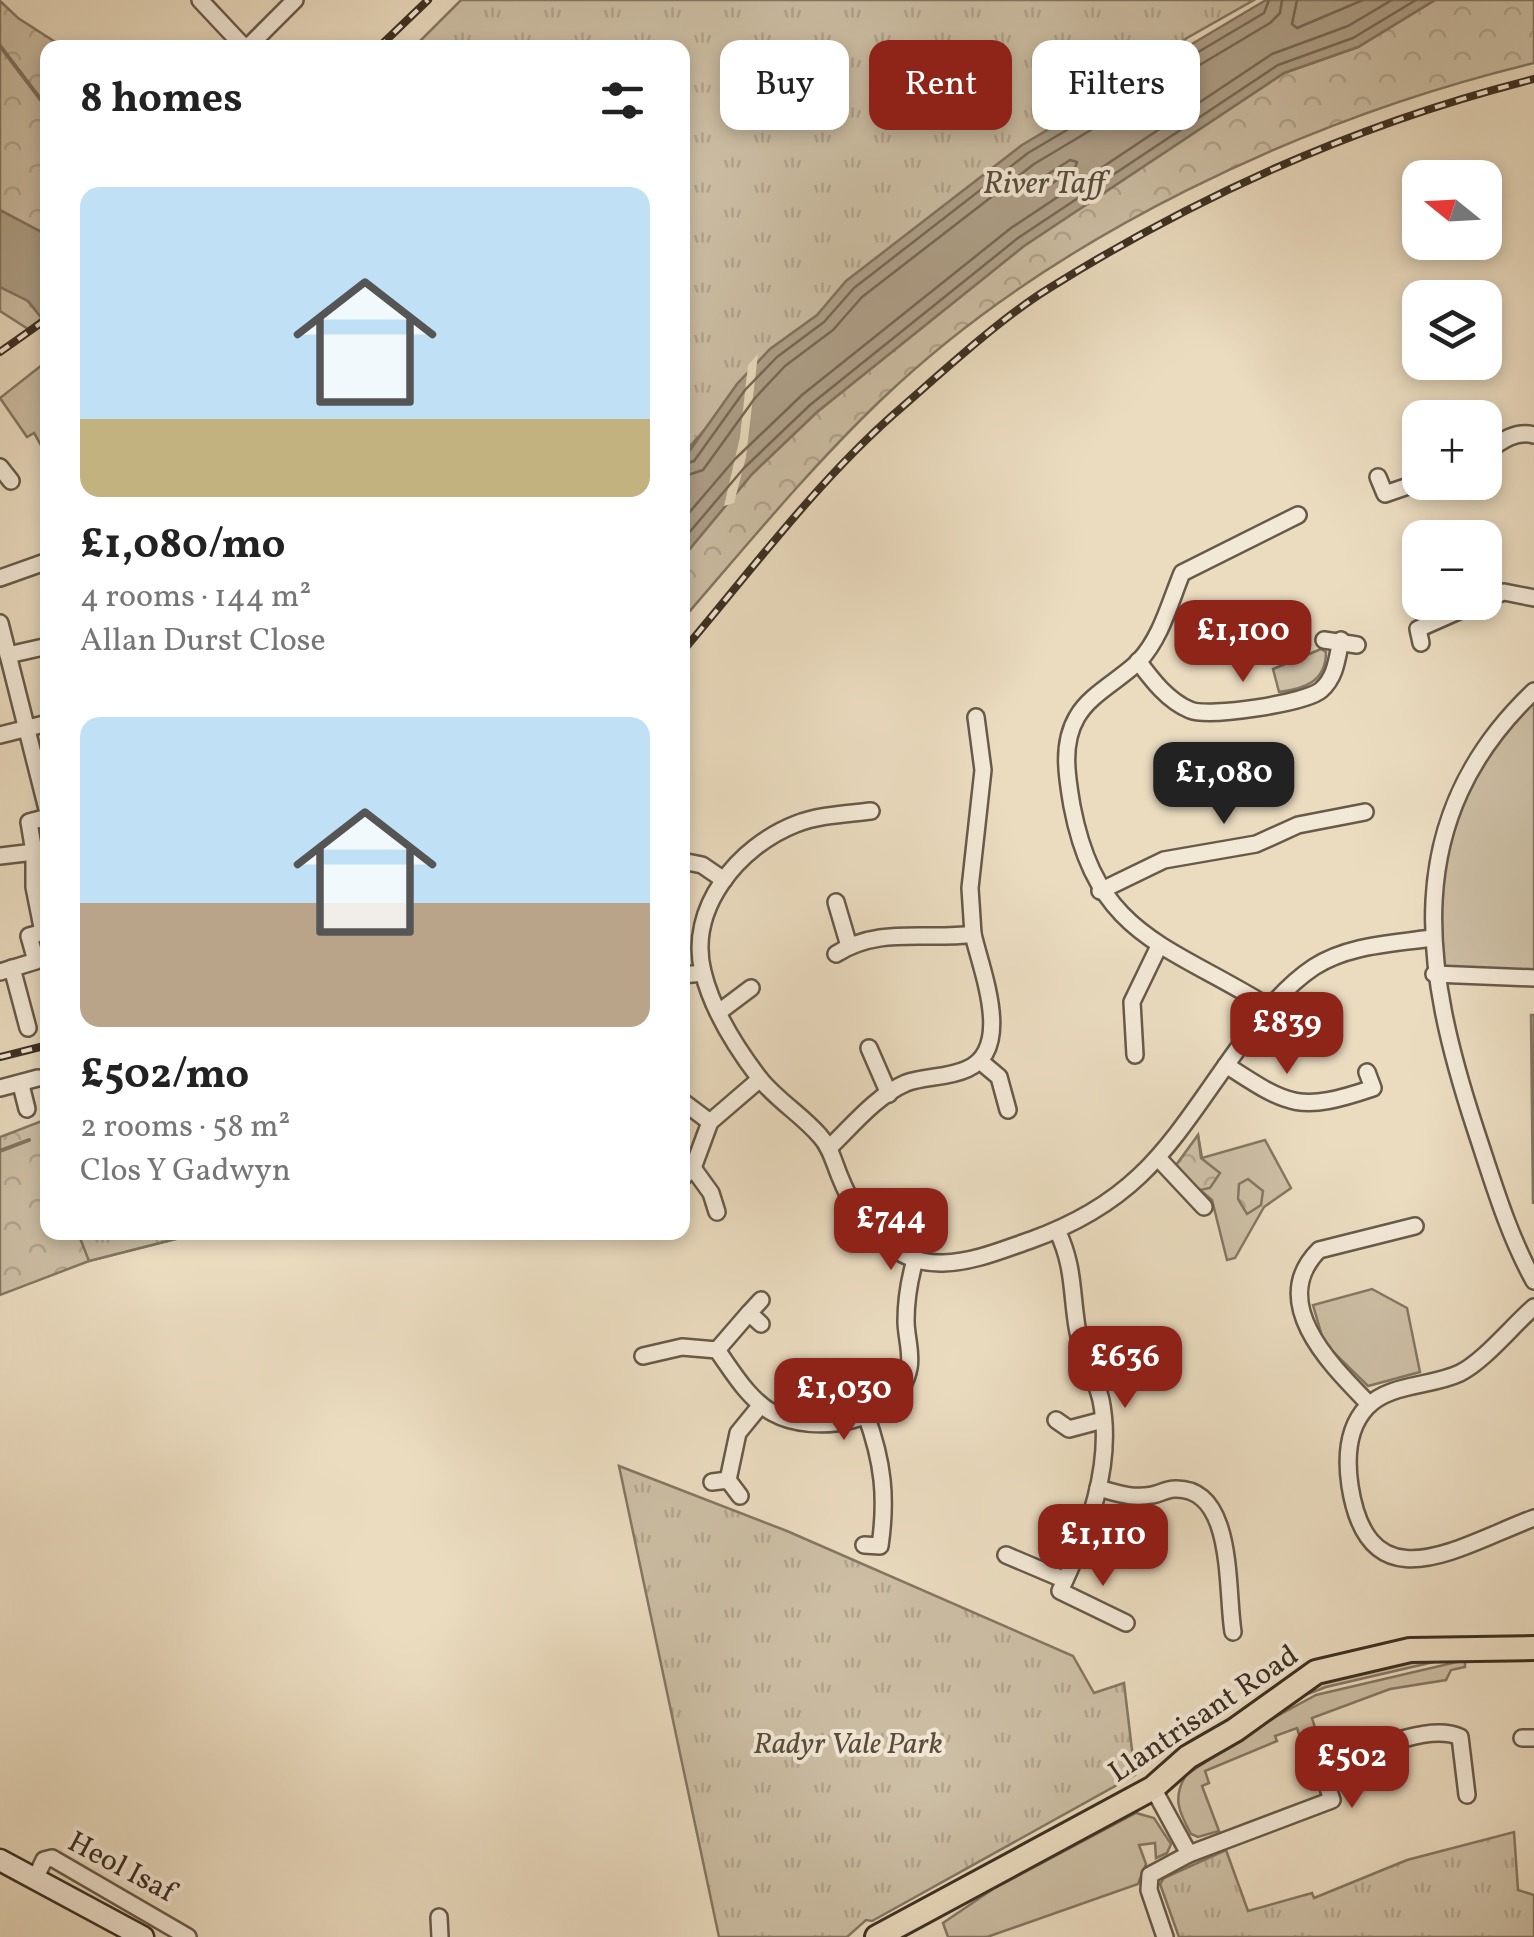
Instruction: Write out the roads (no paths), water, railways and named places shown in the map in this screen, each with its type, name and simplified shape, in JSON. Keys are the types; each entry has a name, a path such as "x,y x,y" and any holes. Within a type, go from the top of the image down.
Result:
{"main road":[{"name":"Llantrisant Road","path":"877,1937 1153,1788 1188,1757 1225,1737 1316,1672 1410,1650 1534,1648"},
{"name":"Heol Isaf","path":"0,1860 143,1937"},
{"name":"Llantrisant Road","path":"900,1937 930,1910"}],"street":[{"path":"200,0 238,40"},
{"path":"254,40 295,0"},
{"path":"1502,440 1524,432 1534,435"},
{"path":"0,467 11,481"},
{"path":"1378,478 1385,494 1402,488"},
{"path":"1268,1007 1200,964 1159,946 1116,912 1100,892 1078,837 1067,746 1080,711 1138,662 1153,644 1182,573 1298,515"},
{"path":"0,578 40,563"},
{"path":"1502,593 1534,598"},
{"path":"1422,643 1418,629 1438,620"},
{"path":"0,622 40,784"},
{"path":"1138,662 1157,686 1187,709 1220,712 1318,693 1333,676 1341,641"},
{"path":"8,655 40,648"},
{"path":"1534,690 1492,736 1463,786 1440,852 1431,938 1434,974 1474,1125 1516,1248 1534,1281"},
{"path":"829,1148 888,1094 908,1082 967,1069 980,1061 992,1031 973,934 970,888 983,770 976,717"},
{"path":"0,736 40,726"},
{"path":"870,811 796,824 757,845 724,880 703,929 703,973 719,1012 760,1079 829,1148 853,1206 872,1232 916,1260 973,1260 1057,1230 1125,1192 1159,1159 1268,1007 1296,980 1333,956 1431,938"},
{"path":"1100,892 1164,860 1256,844 1298,825 1365,812"},
{"path":"40,818 29,822 34,887 40,911"},
{"path":"0,856 34,852"},
{"path":"690,862 702,864 724,880"},
{"path":"836,902 843,950 895,934 946,938 973,934"},
{"path":"28,1028 6,970 36,962 30,936 40,933"},
{"path":"1135,1055 1132,1002 1159,946"},
{"path":"690,974 703,973"},
{"path":"1434,974 1534,978"},
{"path":"719,1012 750,988"},
{"path":"869,1048 888,1094"},
{"path":"980,1061 999,1077 1008,1110"},
{"path":"1226,1065 1280,1099 1302,1103 1326,1104 1372,1088 1367,1072"},
{"path":"0,1088 38,1078"},
{"path":"690,1168 710,1122 760,1079"},
{"path":"21,1084 27,1109"},
{"path":"690,1107 710,1122"},
{"path":"1159,1159 1204,1208"},
{"path":"690,1175 711,1193 718,1212"},
{"path":"1369,1404 1312,1342 1300,1293 1304,1275 1308,1262 1319,1250 1415,1226"},
{"path":"1057,1230 1072,1261 1077,1328 1103,1420 1106,1450 1098,1488 1060,1591 1119,1619 1119,1599"},
{"path":"643,1356 660,1344 717,1350 760,1406 797,1422 825,1423 866,1415 882,1408 918,1367 908,1287 916,1260"},
{"path":"717,1350 755,1319 761,1300"},
{"path":"1534,1307 1464,1372 1392,1392 1369,1404 1358,1418 1348,1452 1354,1516 1374,1548 1392,1557 1427,1559 1534,1518"},
{"path":"1091,1373 1167,1354"},
{"path":"740,1496 720,1481 738,1433 760,1406"},
{"path":"864,1545 880,1546 886,1500 882,1460 866,1415"},
{"path":"1066,1448 1062,1425 1103,1420"},
{"path":"1098,1488 1133,1498 1174,1489 1199,1494 1214,1506 1222,1524 1219,1595 1233,1632"},
{"path":"1006,1555 1065,1580"},
{"path":"1019,1584 1028,1566"},
{"path":"1165,1937 1149,1890 1150,1875 1189,1854 1332,1800 1322,1770 1442,1731 1460,1736 1467,1796"},
{"path":"1153,1788 1189,1854"},
{"name":"Heol Isaf","path":"36,1877 44,1860 52,1858 188,1937"},
{"path":"439,1917 440,1937"}],"water":[{"name":"River Taff","path":"1266,0 1435,0 1358,47 1284,73 1200,129 1199,40"},
{"name":"River Taff","path":"1047,130 1198,130 1024,246 817,412 752,474 690,549 690,450 737,384 770,349 817,315 846,281 1022,145"},
{"path":"0,210 40,231 40,316 28,301 0,287"}],"waterway":[{"path":"0,46 40,98"},
{"path":"0,1151 29,1140"}],"railway":[{"path":"386,40 428,0"},
{"path":"690,642 810,499 865,441 969,348 1029,302 1163,223 1283,165 1407,117 1534,79"},
{"path":"0,352 40,324"},
{"path":"0,1057 40,1047"}],"park label":[{"name":"Radyr Vale Park","path":"848,1743"}]}
